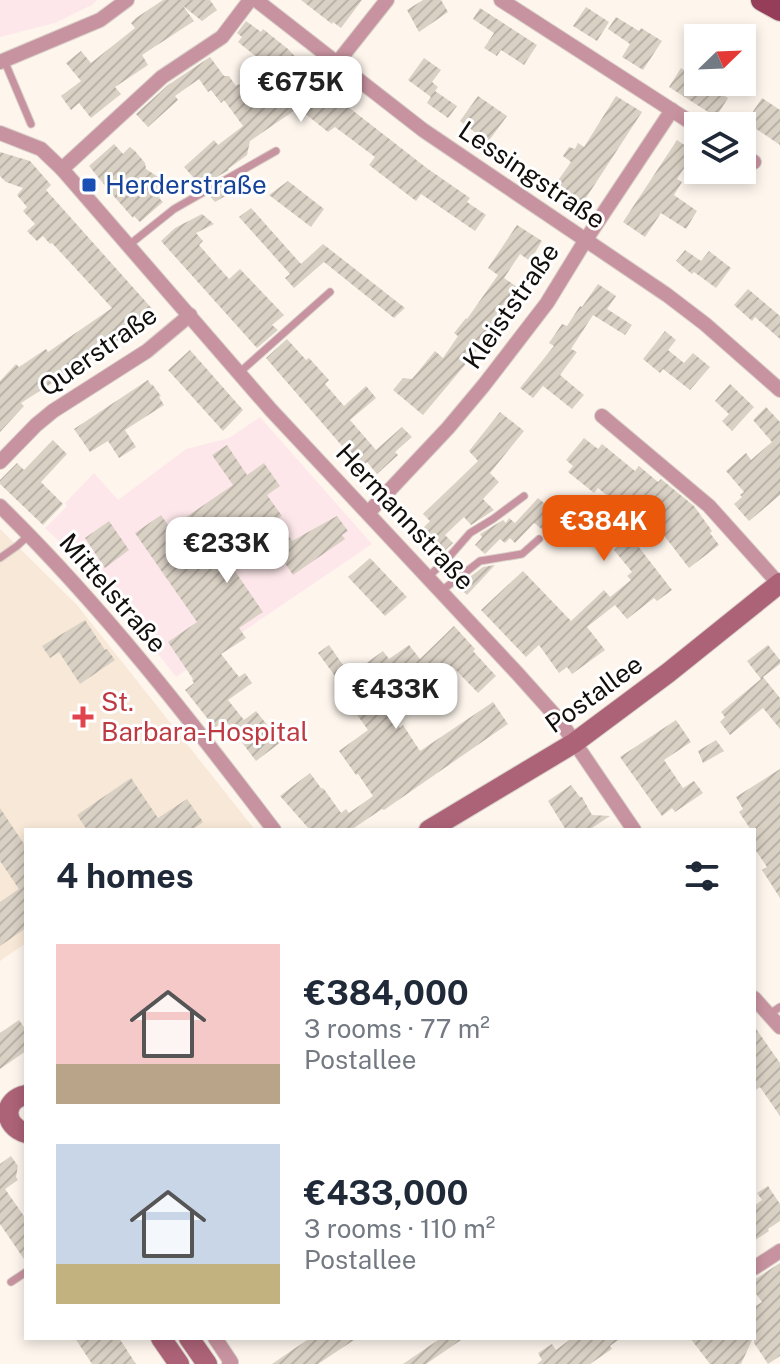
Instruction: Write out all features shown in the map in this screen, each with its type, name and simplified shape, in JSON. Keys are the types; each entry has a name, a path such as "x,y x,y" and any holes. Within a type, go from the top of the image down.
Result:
{"main road":[{"path":"762,0 780,10"}],"street":[{"path":"2,61 100,20 127,0"},
{"path":"62,169 162,77 222,37 253,0"},
{"name":"Lessingstraße","path":"253,0 423,130 667,295 780,390"},
{"path":"337,63 387,0"},
{"path":"501,0 684,118"},
{"name":"Kleiststraße","path":"368,513 439,438 547,303 672,110"},
{"name":"Hermannstraße","path":"0,133 41,149 62,169 271,410 560,721 633,828"},
{"name":"Querstraße","path":"0,462 53,411 147,351 190,315"},
{"name":"Postallee","path":"432,828 574,743 779,584 709,506 602,416"},
{"name":"Mittelstraße","path":"0,506 115,628 272,828"},
{"path":"764,1008 780,1027"},
{"path":"756,1267 780,1251"},
{"path":"162,1340 179,1364"},
{"path":"190,1340 207,1364"},
{"path":"216,1340 231,1362 229,1364"}],"lane":[{"path":"2,61 31,124"},
{"path":"129,245 174,209 276,151"},
{"path":"240,372 330,292"},
{"path":"427,578 470,533 524,496"},
{"path":"0,558 29,535"},
{"path":"440,592 480,561 522,554 539,539"},
{"path":"11,1282 24,1273"}],"shaded area":[{"path":"0,0 97,0 55,23 0,37"},
{"path":"260,417 372,544 176,677 100,580 45,528 94,473 118,500 186,449 229,438"},
{"name":"St. Barbara-Hospital","path":"0,529 77,605 253,828 24,828 24,944 0,961"}],"building":[{"path":"163,0 210,0 217,10 202,21 183,6 194,21 142,55 148,65 115,87 121,94 91,118 79,103 71,110 61,96 81,81 66,63 81,51 91,63 135,28 131,23 136,18"},
{"path":"301,0 362,0 341,28"},
{"path":"423,0 441,0 448,12 419,32 407,10"},
{"path":"586,7 609,22 597,41 573,26"},
{"path":"480,8 537,45 524,65 501,50 497,56 484,48 494,33 473,19"},
{"path":"616,17 662,41 643,70 622,57 630,44 608,29"},
{"path":"246,21 261,32 263,29 288,49 301,66 340,96 338,99 470,198 467,202 486,215 475,231 421,194 416,201 369,165 375,157 335,127 328,132 298,108 250,141 247,155 229,170 201,186 184,167 214,140 218,145 243,126 224,100 221,103 199,79 175,96 178,100 148,127 136,114 168,85 210,57 224,76 229,76 236,86 239,84 262,108 289,87 255,61 258,58 238,42 242,37 237,33"},
{"path":"424,58 441,70 432,82 438,87 435,91 457,106 448,118 427,103 431,97 408,80"},
{"path":"681,68 684,70 684,96 728,98 719,112 708,112 669,87"},
{"path":"478,96 507,116 488,142 460,121"},
{"path":"616,96 642,112 582,204 571,197 569,200 552,189 571,162 563,156 569,147 575,149 578,143 584,147"},
{"path":"762,98 780,110 780,145 756,129 756,112 753,112"},
{"path":"677,140 684,145 684,168 677,179 682,182 674,195 697,211 686,229 661,213 645,237 623,222"},
{"path":"114,144 123,154 130,147 135,151 146,169 161,179 168,189 159,198 163,202 140,222 133,218 89,166"},
{"path":"0,152 30,161 51,185 46,190 155,312 134,331 128,325 119,332 123,338 21,403 24,406 0,432 0,381 16,364 19,367 46,349 48,352 112,308 52,243 43,236 37,241 27,231 35,224 23,211 27,207 17,195 23,188 6,182 0,176"},
{"path":"288,181 324,209 311,227 269,195"},
{"path":"235,182 239,188 215,202 210,196"},
{"path":"251,208 301,264 323,244 405,308 394,318 324,262 294,288 285,278 290,274 239,217"},
{"path":"202,214 214,224 196,233 203,241 199,245 229,279 240,269 284,315 272,325 278,330 257,348 161,241 175,228"},
{"path":"517,225 542,241 530,261 520,254 504,278 520,289 469,361 466,359 465,365 423,415 393,390 403,378 412,379 435,351 443,358 458,336 454,333 498,275 488,268"},
{"path":"685,250 701,261 709,251 731,268 716,288 676,261"},
{"path":"598,284 616,296 607,309 632,325 625,335 593,315 571,349 577,352 560,375 584,395 572,409 543,386 533,398 520,388 554,346 549,343 562,324 567,326"},
{"path":"748,289 780,316 780,339 755,317 752,321 734,305"},
{"path":"665,331 676,340 668,350 684,363 693,353 710,367 690,390 663,369 660,373 643,359"},
{"path":"287,339 329,380 325,384 344,406 366,386 376,398 350,420 376,450 402,427 412,437 377,474 367,462 361,468 266,358"},
{"path":"190,350 243,410 223,431 168,370"},
{"path":"148,380 164,405 125,430 136,447 119,458 108,441 90,452 74,429"},
{"path":"730,384 754,407 732,431 722,421 729,414 715,401"},
{"path":"766,407 780,422 780,495 749,521 734,504 744,492 726,471 746,453 751,460 772,442 753,420"},
{"path":"500,412 524,431 490,473 499,482 483,499 494,510 471,525 464,517 445,535 453,543 438,557 416,535 430,521 423,514 478,461 469,451"},
{"path":"584,438 598,449 602,444 635,471 639,466 658,482 661,479 694,506 719,545 689,568 659,529 638,546 672,590 657,601 654,598 627,619 615,605 587,627 605,650 572,674 567,667 559,673 539,645 526,657 481,610 523,571 571,621 604,590 610,597 631,580 627,576 632,572 614,550 643,525 598,488 594,493 568,472 573,466 566,460"},
{"path":"53,440 67,454 41,482 63,504 43,525 0,484 0,480 17,463 24,470"},
{"path":"227,445 247,475 264,463 280,486 267,495 282,516 277,519 292,541 337,516 348,531 342,535 345,539 293,575 280,556 276,559 263,540 250,545 228,561 263,612 239,628 246,638 221,654 239,677 245,673 252,683 228,700 244,720 256,711 281,742 256,761 225,720 215,728 185,690 194,683 193,679 168,642 197,622 135,533 161,515 170,528 233,485 212,455"},
{"path":"538,498 569,524 556,540 534,523 515,543 510,538 505,543 500,539 485,554 475,545 482,537 480,534 503,520 506,523 509,518 515,523"},
{"path":"109,521 129,550 105,568 85,538"},
{"path":"370,558 407,597 385,616 348,577"},
{"path":"495,565 467,595 458,586 483,567"},
{"path":"85,620 115,660 80,684 59,652 50,658 42,646"},
{"path":"454,626 496,676 478,693 453,667 427,685 438,701 427,708 407,680 381,699 420,751 493,702 508,724 354,828 308,828 280,796 310,773 341,813 346,809 349,813 373,796 339,751 368,730 345,698 349,695 318,653 329,645 350,675 383,651 389,659 409,645 420,659"},
{"path":"768,645 780,660 780,664 763,677 780,698 780,729 763,708 730,735 720,722 725,717 721,712 761,679 747,661"},
{"path":"676,720 691,742 664,760 683,788 694,781 703,793 675,812 672,808 662,816 620,757"},
{"path":"716,740 724,751 703,763 698,751"},
{"path":"780,769 780,898 762,870 767,867 756,851 756,828 750,828 739,812 743,809 736,797"},
{"path":"131,778 158,818 187,799 203,822 195,828 86,828 77,815"},
{"path":"571,785 592,815 610,816 592,828 565,828 548,801"},
{"path":"0,808 24,844 24,929 0,946 0,902 19,889 0,861"},
{"path":"19,1020 24,1027 24,1052 0,1069 0,1033"},
{"path":"756,1029 780,1063 780,1116 760,1087 756,1090"},
{"path":"11,1156 18,1166 18,1180 5,1189 24,1216 24,1259 0,1224 0,1164"},
{"path":"768,1186 780,1204 780,1221 756,1240 756,1204 762,1200 757,1193"},
{"path":"780,1263 780,1356 768,1364 754,1343 756,1306 762,1302 756,1294 756,1279"},
{"path":"76,1340 120,1340 136,1364 92,1364"},
{"path":"307,1340 354,1340 318,1364 272,1364"},
{"path":"438,1340 461,1340 426,1364 403,1364"},
{"path":"569,1340 618,1340 610,1346 612,1349 590,1364 537,1364 542,1360 538,1353 552,1344 556,1350"},
{"path":"692,1340 752,1340 741,1364 710,1364"}],"place":[{"name":"Herderstraße","path":"89,185"},
{"name":"St. Barbara-Hospital","path":"83,717"}]}
